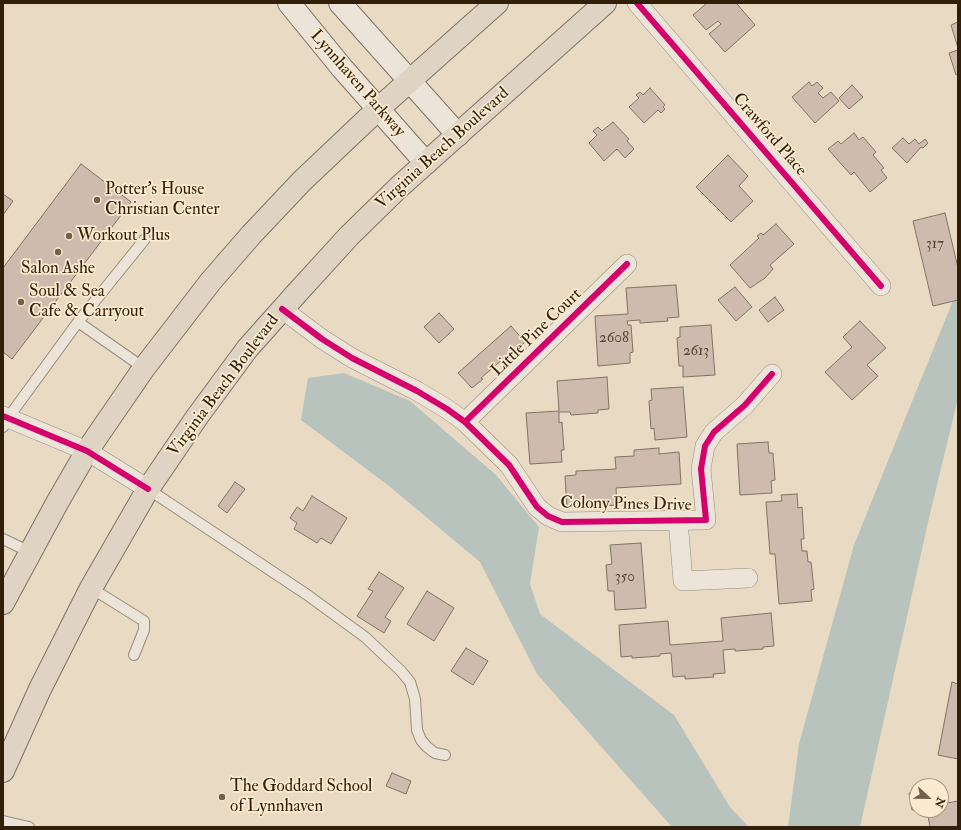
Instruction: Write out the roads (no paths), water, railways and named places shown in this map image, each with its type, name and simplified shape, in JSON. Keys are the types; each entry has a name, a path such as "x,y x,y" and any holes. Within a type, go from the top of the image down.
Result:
{"main road":[{"name":"Lynnhaven Parkway","path":"289,3 337,62 426,163"},
{"path":"340,3 458,135"},
{"path":"3,603 87,451 144,368 211,281 251,235 302,181 409,80 497,3"},
{"name":"Virginia Beach Boulevard","path":"3,771 40,690 91,588 148,489 197,417 247,349 360,225 399,186 605,3"}],"street":[{"name":"Crawford Place","path":"637,3 881,286"},
{"name":"Little Pine Court","path":"465,422 627,264"},
{"name":"Colony Pines Drive","path":"282,309 322,339 352,358 417,391 465,422 509,465 537,507 548,516 562,522 706,520 701,469 705,446 714,432 745,404 772,374"},
{"path":"5,420 87,451 148,489"},
{"path":"678,520 683,581 748,578"}],"lane":[{"path":"5,420 78,322 145,239"},
{"path":"78,322 144,368"},
{"path":"148,489 306,594 365,637 401,671 410,682 416,699 417,730 421,740 427,747 436,753 445,755"},
{"path":"3,539 30,552"},
{"path":"91,588 144,621 144,630 134,655"},
{"path":"3,821 29,827"}],"place":[{"name":"Potter's House Christian Center","path":"97,200"},
{"name":"Workout Plus","path":"69,236"},
{"name":"Salon Ashe","path":"58,252"},
{"name":"Soul & Sea Cafe & Carryout","path":"21,302"},
{"name":"The Goddard School of Lynnhaven","path":"222,797"}]}
